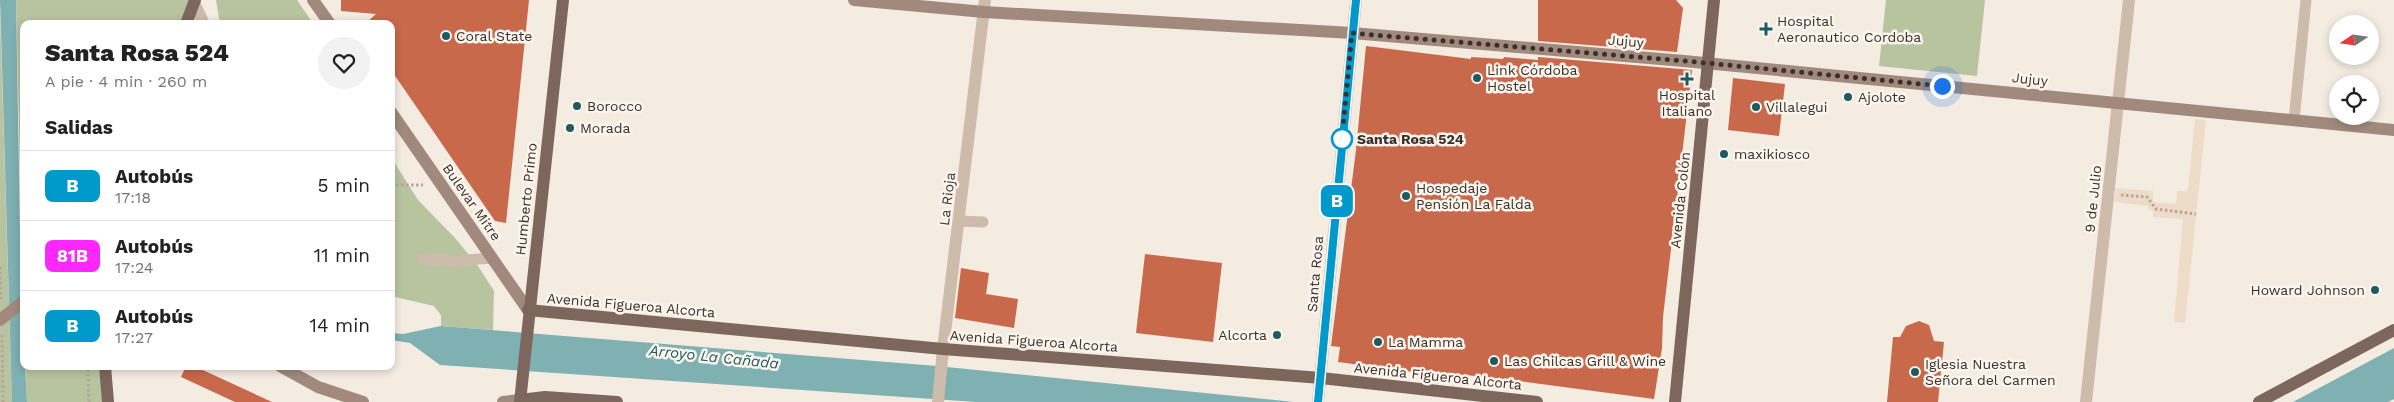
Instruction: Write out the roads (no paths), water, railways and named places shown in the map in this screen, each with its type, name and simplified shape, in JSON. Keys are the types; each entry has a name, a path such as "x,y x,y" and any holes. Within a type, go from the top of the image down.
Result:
{"main road":[{"name":"Humberto Primo","path":"520,401 528,310 563,0"},
{"name":"Avenida Colón","path":"1675,402 1714,0"},
{"path":"187,20 193,1"},
{"name":"Avenida Figueroa Alcorta","path":"528,310 943,349 1321,378 1537,402"},
{"path":"2259,402 2394,330"},
{"path":"105,370 108,402"},
{"path":"520,401 545,397 617,402"}],"street":[{"path":"313,0 325,20"},
{"name":"Jujuy","path":"854,0 985,6 1352,33 1708,63 2394,130"},
{"name":"Santa Rosa","path":"1318,402 1356,0"},
{"name":"9 de Julio","path":"2086,402 2130,0"},
{"path":"193,1 201,20"},
{"name":"La Rioja","path":"938,402 985,6"},
{"name":"Bulevar Mitre","path":"395,118 528,310"},
{"path":"0,320 20,304"},
{"path":"287,370 318,387 363,402"},
{"path":"503,402 520,401"}],"lane":[{"path":"2294,120 2306,0"},
{"path":"959,221 983,222"},
{"path":"422,259 453,261 492,258"}],"water":[{"path":"0,0 16,0 20,370 25,370 27,402 12,402"},
{"name":"Arroyo La Cañada","path":"441,326 937,366 1294,402 976,402 440,365 410,343 395,341 395,333 403,334"},
{"path":"2394,348 2394,399 2388,402 2293,402"}],"place":[{"name":"Hospital Aeronautico Cordoba","path":"1766,29"},
{"name":"Coral State","path":"446,36"},
{"name":"Link Córdoba Hostel","path":"1477,78"},
{"name":"Hospital Italiano","path":"1687,79"},
{"name":"Ajolote","path":"1848,97"},
{"name":"Borocco","path":"577,106"},
{"name":"Villalegui","path":"1756,107"},
{"name":"Morada","path":"570,128"},
{"name":"Santa Rosa 524","path":"1342,139"},
{"name":"maxikiosco","path":"1724,154"},
{"name":"Hospedaje Pensión La Falda","path":"1406,196"},
{"name":"Howard Johnson","path":"2375,290"},
{"name":"Alcorta","path":"1277,335"},
{"name":"La Mamma","path":"1378,342"},
{"name":"Las Chilcas Grill & Wine","path":"1494,361"},
{"name":"Iglesia Nuestra Señora del Carmen","path":"1915,372"}]}
